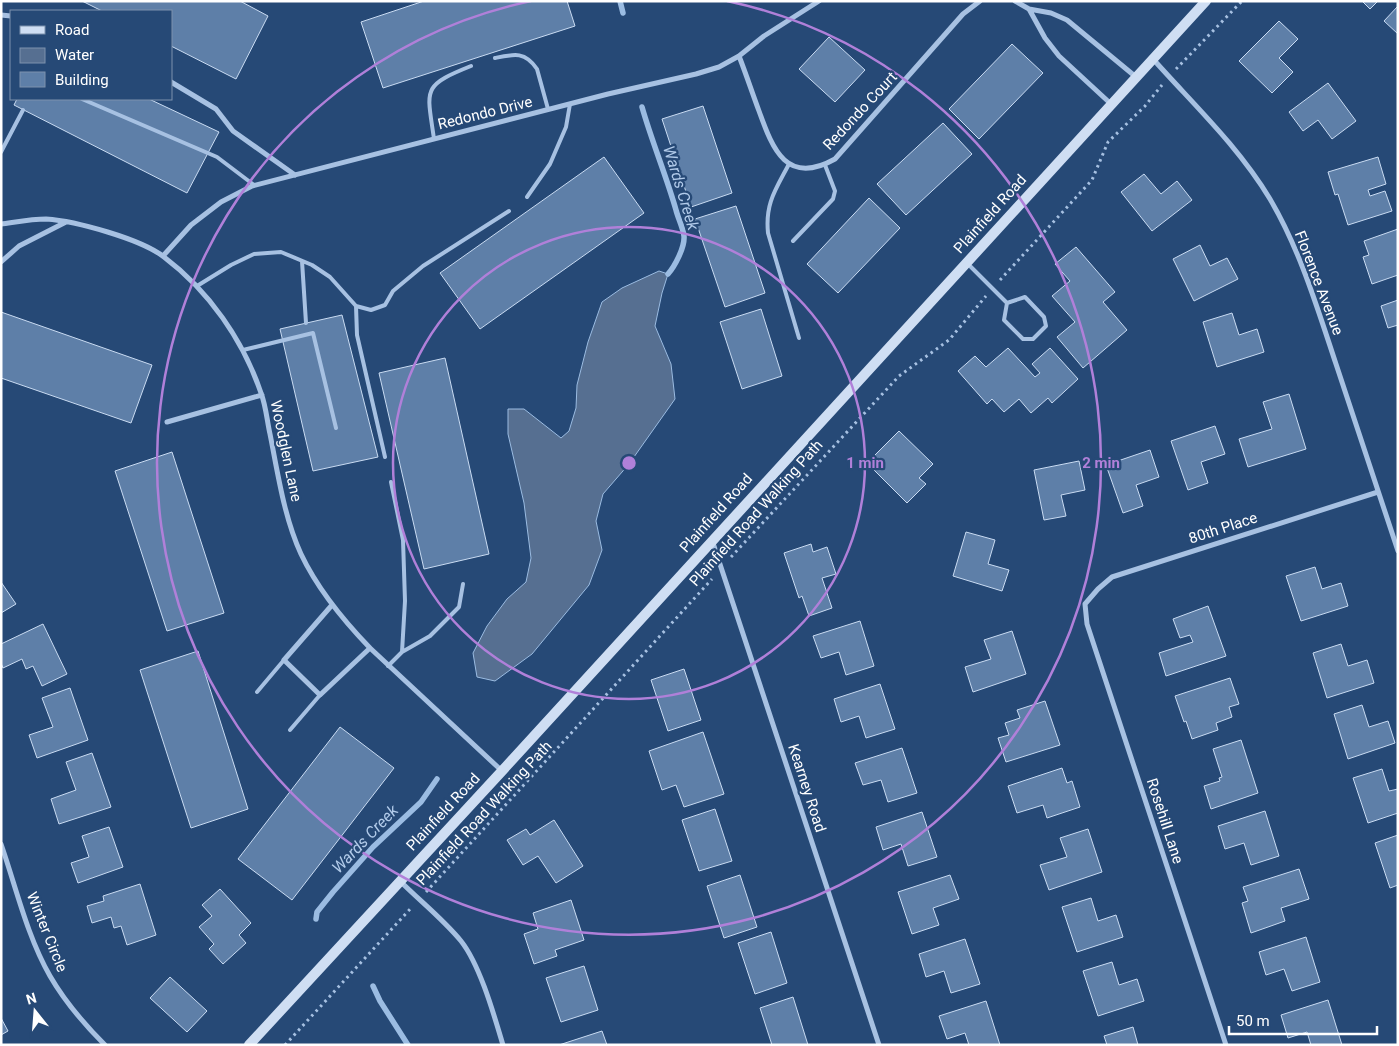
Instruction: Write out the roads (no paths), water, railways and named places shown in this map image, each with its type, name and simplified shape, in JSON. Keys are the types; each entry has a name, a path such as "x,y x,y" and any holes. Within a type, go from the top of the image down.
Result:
{"main road":[{"name":"Plainfield Road","path":"249,1045 1206,1"}],"street":[{"name":"Redondo Drive","path":"163,256 198,219 221,202 254,185 719,67 739,56 764,36 819,1"},
{"name":"Redondo Court","path":"789,164 795,167 806,168 825,165 836,159 964,14 980,1"},
{"path":"1015,1 1028,9 1051,13 1067,20 1136,77"},
{"path":"1028,9 1045,38 1059,56 1111,104"},
{"path":"739,56 773,147 779,156 789,164"},
{"name":"Florence Avenue","path":"1153,59 1224,135 1248,166 1270,198 1289,235 1310,284 1398,551"},
{"path":"172,83 216,109 233,131 294,175"},
{"name":"Woodglen Lane","path":"1,224 44,219 88,226 137,242 163,256 197,286 237,339 262,395 288,518 301,554 322,591 350,628 388,666 502,771"},
{"path":"1,262 19,246 66,222"},
{"path":"167,422 262,395"},
{"name":"80th Place","path":"1085,604 1112,577 1378,492"},
{"name":"Kearney Road","path":"712,539 879,1045"},
{"name":"Rosehill Lane","path":"1085,604 1087,624 1226,1045"},
{"path":"332,605 284,660 320,695 370,648"},
{"name":"Winter Circle","path":"1,844 33,938 50,975 65,1000 105,1045"},
{"path":"400,881 448,927 468,952 476,968 503,1045"}],"lane":[{"path":"495,58 519,55 534,64 548,110"},
{"path":"434,139 429,105 430,90 440,80 471,66"},
{"path":"84,100 217,157 254,185"},
{"path":"527,196 550,164 566,127 570,104"},
{"path":"1,152 24,110"},
{"path":"789,164 772,196 766,218 768,233 799,338"},
{"path":"793,240 833,199 835,190 825,165"},
{"path":"197,286 230,265 254,254 281,252 312,264 330,277 356,306 371,310 385,305 393,291 423,266 509,211"},
{"path":"302,261 306,323"},
{"path":"966,262 1007,303"},
{"path":"1025,297 1044,317 1046,326 1033,339 1023,339 1004,320 1007,303 1025,297"},
{"path":"356,306 358,335 385,457"},
{"path":"243,350 313,333 336,428"},
{"path":"391,482 403,540 405,600 402,652"},
{"path":"388,666 402,652 430,636 460,607 463,584"},
{"path":"257,692 284,660"},
{"path":"290,730 320,695"}],"water":[{"path":"659,271 668,274 655,326 671,364 675,399 629,464 603,494 596,521 602,550 589,585 532,654 495,681 477,677 473,653 487,626 507,599 526,582 531,558 524,503 508,434 508,409 524,409 561,438 569,431 576,408 577,385 588,342 602,302 622,288"}],"waterway":[{"name":"Wards Creek","path":"620,1 623,13"},
{"name":"Wards Creek","path":"642,107 684,236 679,256 668,274"},
{"name":"Wards Creek","path":"316,919 317,912 333,892 373,847 421,802 437,779"},
{"name":"Wards Creek","path":"373,986 380,1001 408,1045"}]}
